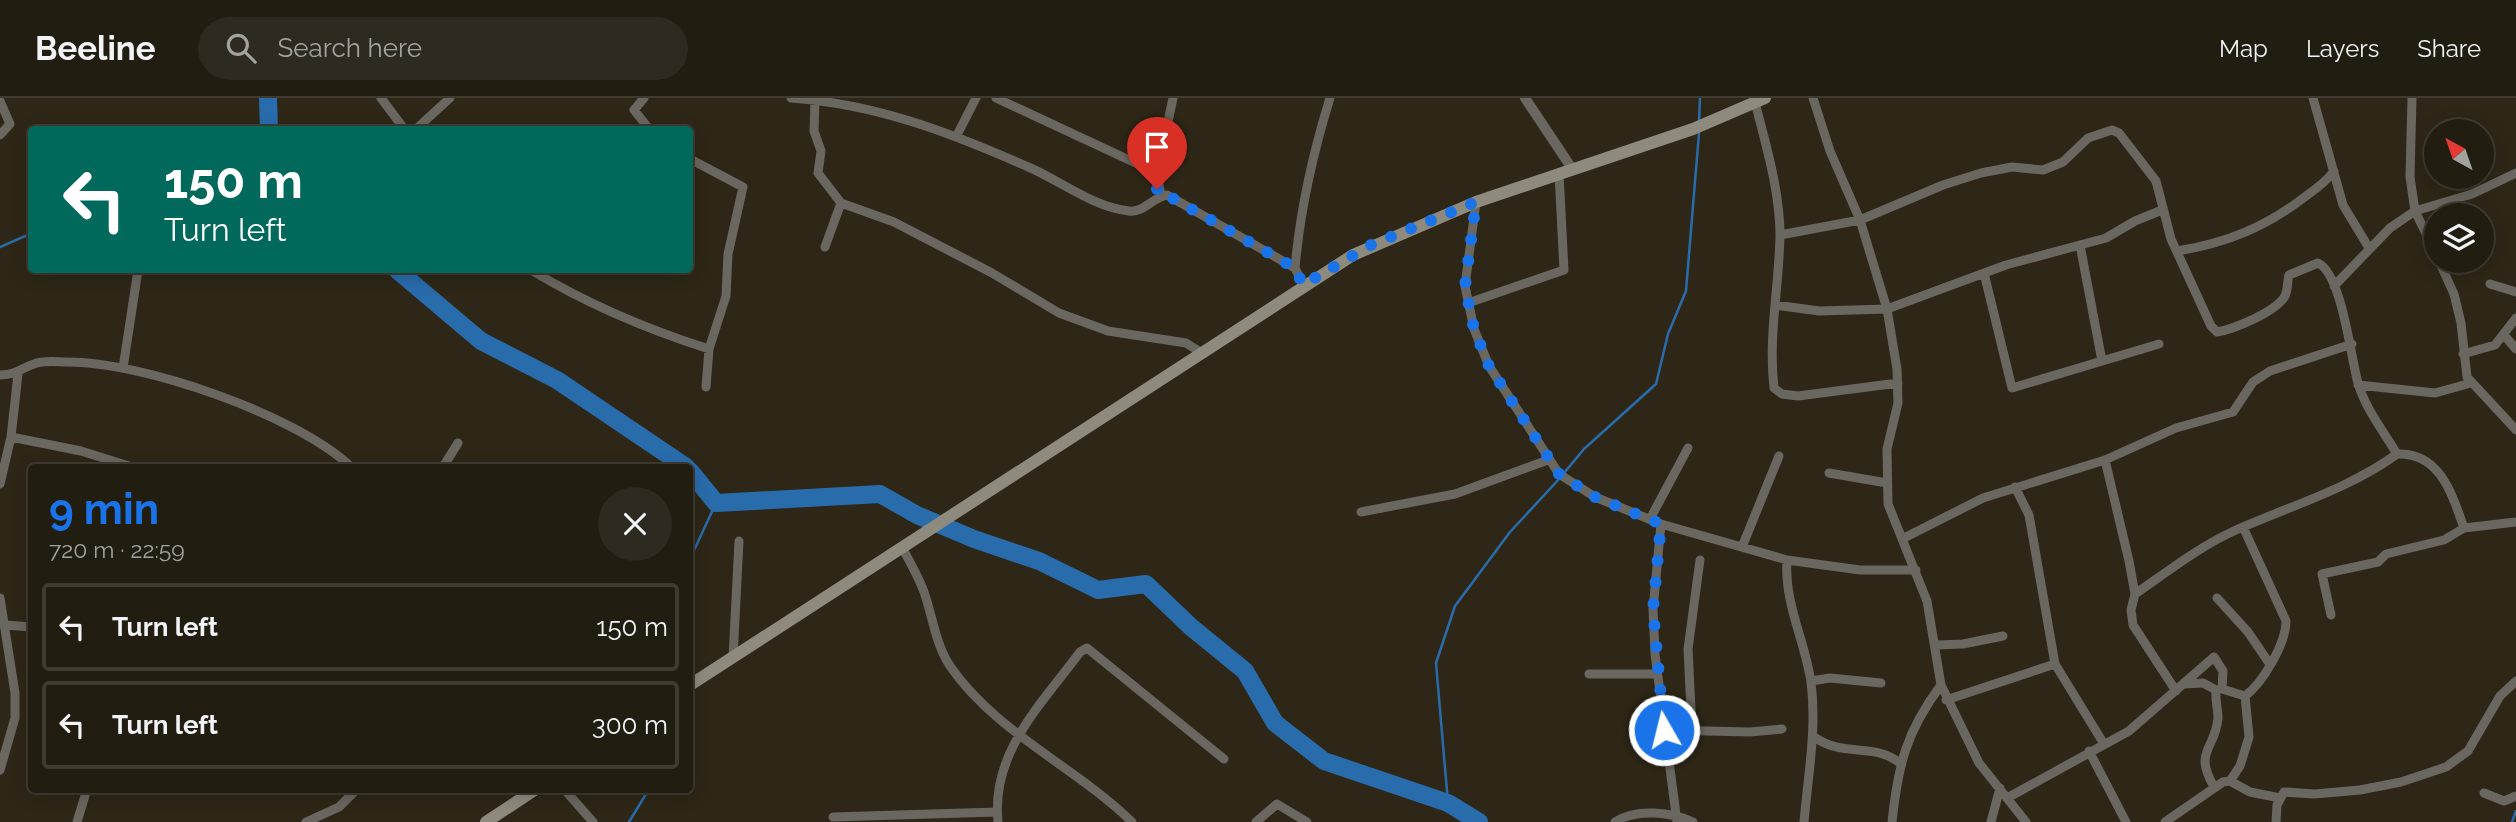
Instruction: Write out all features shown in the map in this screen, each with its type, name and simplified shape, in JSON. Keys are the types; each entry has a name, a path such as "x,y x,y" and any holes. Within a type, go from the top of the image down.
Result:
{"main road":[{"path":"693,683 1303,285 1371,245 1476,202 1698,127 1760,100"},
{"path":"486,822 530,793"}],"street":[{"path":"381,98 402,126"},
{"path":"419,126 450,98"},
{"path":"644,98 634,110 647,126"},
{"path":"791,98 815,100 907,118 1027,166 1095,202 1136,211 1167,195 1295,268"},
{"path":"956,137 976,98"},
{"path":"996,98 1157,173"},
{"path":"1161,196 1157,173 1173,98"},
{"path":"1303,285 1295,268 1298,231 1319,130 1330,98"},
{"path":"1525,98 1573,170"},
{"path":"1813,98 1830,151 1860,220 1887,309 1898,383 1898,403 1886,449 1891,516 1927,601 1946,700 1979,763 2010,797 2026,822"},
{"path":"2313,98 2343,205 2369,248"},
{"path":"2412,98 2410,177 2415,211 2424,229"},
{"path":"0,100 10,124 0,135"},
{"path":"815,100 814,131 821,151 818,173 841,204 894,222 1088,326 1186,343 1202,353"},
{"path":"1760,100 1780,234 1775,305 1774,388 1782,394 1798,396 1898,383"},
{"path":"1780,234 1860,220 1920,197 1943,185 1981,173 2012,167 2043,170 2063,162 2088,138 2112,130 2119,133 2156,181 2162,210 2177,251 2211,326 2217,332 2239,326 2281,301 2286,294 2290,275 2295,271 2318,263 2323,265 2334,285 2352,344 2358,385 2397,454"},
{"path":"693,161 743,187 728,254 726,296 709,349 706,387"},
{"path":"2177,251 2216,245 2256,230 2291,207 2334,171"},
{"path":"2334,285 2369,248 2415,211 2472,194 2516,173"},
{"path":"1468,303 1564,270 1559,174"},
{"path":"1476,202 1465,274 1474,329 1489,366 1554,467 1595,497 1661,524 1787,560 1860,570 1916,570"},
{"path":"825,247 841,204"},
{"path":"1775,305 1819,311 1887,309 1984,273 2106,238 2135,221 2162,210"},
{"path":"2080,245 2102,361"},
{"path":"123,368 138,273"},
{"path":"536,273 569,293 615,315 709,349"},
{"path":"1984,273 2012,388 2159,344"},
{"path":"2444,273 2454,294 2461,323 2467,377 2514,425"},
{"path":"2490,284 2516,292"},
{"path":"2463,355 2495,345 2516,318"},
{"path":"2504,335 2516,349"},
{"path":"1902,539 1983,498 2105,460 2176,428 2233,412 2253,383 2270,371 2352,344"},
{"path":"0,375 18,374 34,363 45,362 123,368 248,406 320,443 347,464"},
{"path":"1,478 11,437 18,374"},
{"path":"2358,385 2435,393 2471,383"},
{"path":"11,437 82,451 123,464"},
{"path":"445,464 458,443"},
{"path":"1650,519 1688,449"},
{"path":"2135,594 2204,548 2243,527 2381,466 2397,454 2422,456 2437,471 2451,490 2464,528"},
{"path":"1742,547 1779,456"},
{"path":"2105,460 2135,594 2131,610 2133,625 2176,691"},
{"path":"1361,512 1455,494 1554,467"},
{"path":"1829,473 1887,483"},
{"path":"2015,487 2029,514 2055,664 2104,744"},
{"path":"2331,615 2322,574 2378,562 2386,554 2444,540 2464,528 2516,523"},
{"path":"1661,524 1653,609 1657,674 1676,818"},
{"path":"2243,527 2286,621 2286,631 2269,663 2267,674 2257,688 2245,696"},
{"path":"733,658 739,541"},
{"path":"902,547 925,593 942,651 950,665 980,699 1019,733 1073,772 1132,822"},
{"path":"1692,730 1688,649 1700,560"},
{"path":"1787,560 1791,603 1811,681 1814,737 1804,822"},
{"path":"0,598 5,625 4,644 15,693 15,718 0,770"},
{"path":"2217,598 2248,632 2269,663"},
{"path":"5,625 28,627"},
{"path":"1936,645 1963,645 2003,636"},
{"path":"833,817 998,817 998,780 1019,733 1080,653 1087,648 1224,759"},
{"path":"2010,797 2129,731 2214,657 2222,671 2222,689 2245,696"},
{"path":"1946,700 2055,664"},
{"path":"1590,674 1657,674"},
{"path":"1811,681 1830,678 1881,683"},
{"path":"2230,781 2250,792 2280,797 2290,791 2315,794 2374,788 2446,767 2468,751 2500,696 2516,681"},
{"path":"2185,684 2203,683 2216,690 2214,702 2218,716 2204,760 2204,769 2214,787"},
{"path":"1892,822 1900,762 1920,714 1941,685"},
{"path":"2165,822 2214,787 2230,781 2240,766 2249,737 2245,696"},
{"path":"1664,730 1750,732 1782,729"},
{"path":"1814,737 1829,748 1882,752 1900,762"},
{"path":"2089,751 2126,822"},
{"path":"1991,822 2000,788"},
{"path":"77,822 86,793"},
{"path":"306,822 339,807 353,793"},
{"path":"568,793 593,822"},
{"path":"2484,793 2504,801 2516,796"},
{"path":"2276,822 2280,797"},
{"path":"1256,822 1276,804 1307,822"},
{"path":"1615,822 1634,814 1693,822"}],"waterway":[{"path":"268,98 269,126"},
{"path":"1699,123 1700,98"},
{"path":"1564,473 1584,449 1656,384 1668,334 1686,291 1699,133"},
{"path":"0,247 28,235"},
{"path":"401,273 481,341 557,380 682,464"},
{"path":"693,475 716,503 880,494 917,515 974,539 1039,561 1098,590 1146,584 1191,627 1245,671 1275,723 1324,761 1448,803 1479,822"},
{"path":"1448,803 1436,663 1455,606 1510,532 1560,478"},
{"path":"693,553 716,503"},
{"path":"629,822 647,793"},
{"path":"2512,822 2516,811"}],"route":[{"path":"1157,189 1161,196 1167,195 1205,220 1295,268 1303,285 1371,245 1476,202 1465,286 1474,329 1489,366 1504,385 1540,448 1559,474 1595,497 1661,524 1653,609 1664,730"}]}
